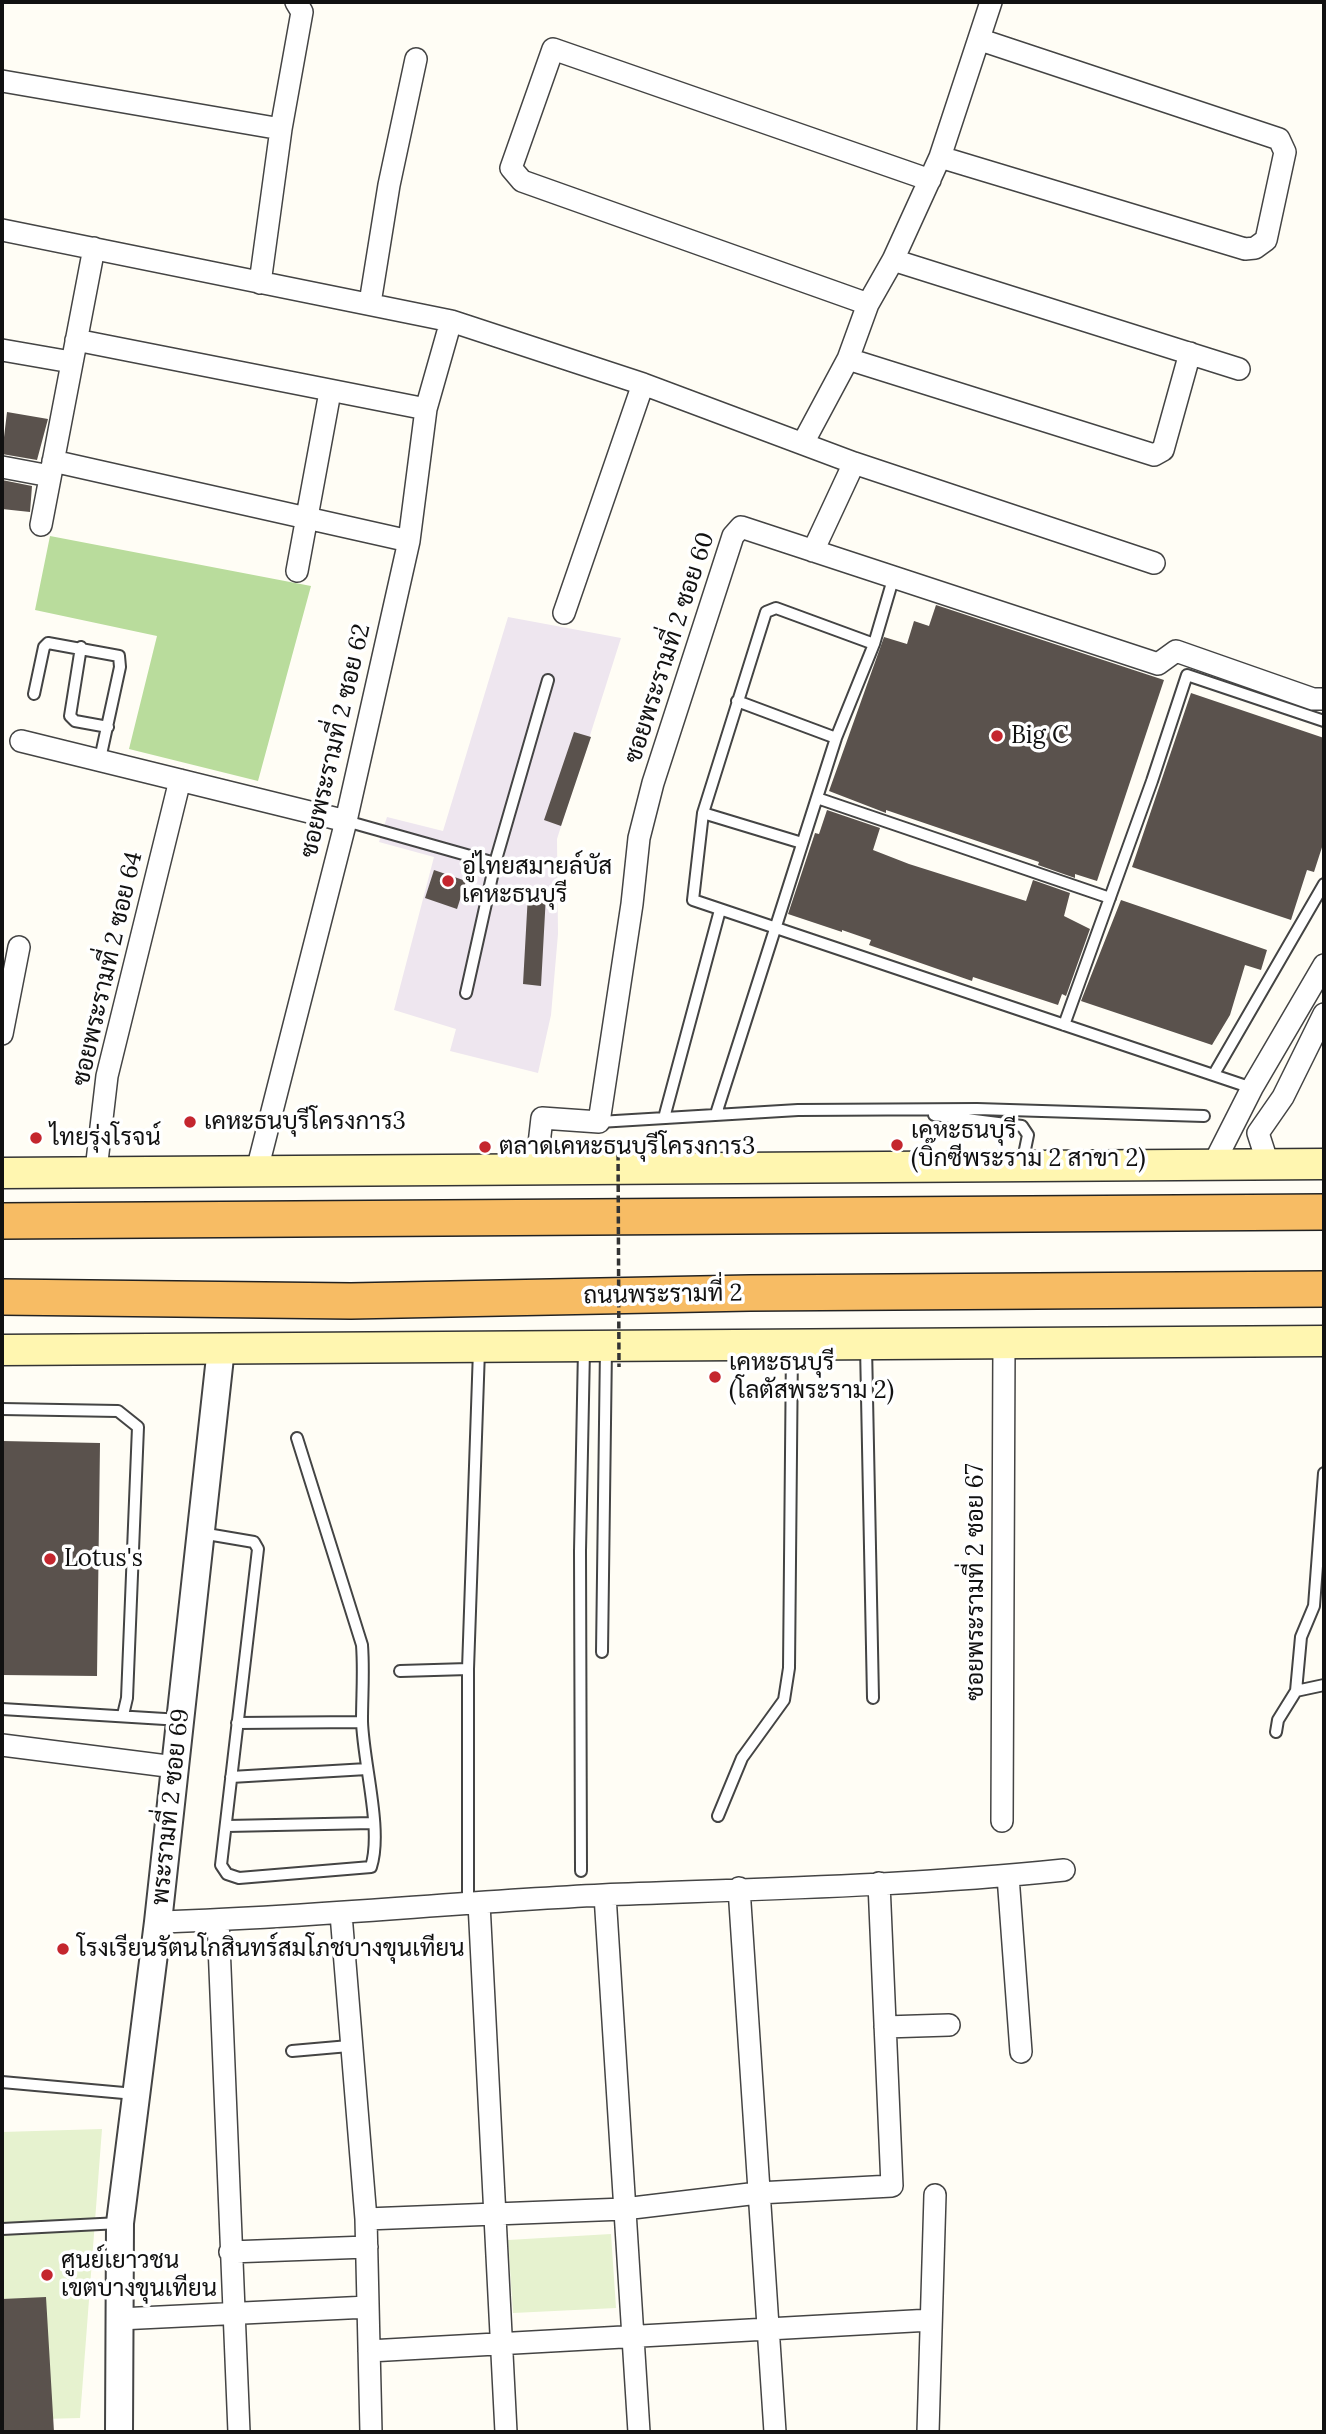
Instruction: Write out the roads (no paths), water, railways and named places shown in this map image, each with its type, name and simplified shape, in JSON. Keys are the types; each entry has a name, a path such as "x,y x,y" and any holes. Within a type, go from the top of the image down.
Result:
{"highway":[{"path":"2,1221 1324,1212"},
{"name":"ถนนพระรามที่ 2","path":"2,1297 351,1301 750,1293 1324,1289"}],"main road":[{"path":"2,1173 96,1170 536,1170 1022,1164 1324,1164"},
{"name":"ถนนพระรามที่ 2","path":"2,1350 479,1347 603,1353 792,1344 1324,1341"}],"street":[{"path":"260,283 281,129 302,12 296,2"},
{"path":"803,443 848,359 868,304 893,260 940,157 981,40 991,2"},
{"path":"940,157 1245,249 1255,248 1266,240 1284,152 1279,139 981,40"},
{"path":"868,304 522,181 511,168 553,49 930,180"},
{"path":"370,303 389,185 416,59"},
{"path":"2,82 281,129"},
{"path":"2,230 450,321 643,384 855,463 1154,562"},
{"path":"41,525 94,248"},
{"path":"893,260 1239,369"},
{"name":"ซอยพระรามที่ 2 ซอย 62","path":"257,1170 346,821 410,541 426,409 450,321"},
{"path":"76,340 426,409"},
{"path":"2,350 71,362"},
{"path":"848,359 1154,455 1163,450 1190,353"},
{"path":"564,613 643,384"},
{"path":"297,571 330,392"},
{"path":"813,551 855,463"},
{"path":"2,467 52,469 307,516 410,541"},
{"name":"ซอยพระรามที่ 2 ซอย 60","path":"599,1122 632,904 639,838 653,783 733,536 741,527 1158,664 1176,651 1313,699 1324,699"},
{"path":"21,741 346,821"},
{"name":"ซอยพระรามที่ 2 ซอย 64","path":"96,1170 107,1076 180,780"},
{"path":"2,1034 19,947"},
{"path":"1213,1165 1252,1088 1324,965"},
{"path":"1268,1164 1258,1133 1283,1097 1324,1014"},
{"path":"536,1170 542,1118 599,1122"},
{"name":"ซอยพระรามที่ 2 ซอย 67","path":"1002,1821 1004,1343"},
{"name":"พระรามที่ 2 ซอย 69","path":"119,2432 120,2223 158,1922 221,1348"},
{"path":"2,1745 175,1767"},
{"path":"158,1922 341,1914 605,1895 1008,1876 1064,1870"},
{"path":"1008,1876 1021,2052"},
{"path":"366,2219 624,2209 758,2193 892,2186 879,1883"},
{"path":"739,1888 775,2432"},
{"path":"605,1895 639,2432"},
{"path":"473,1904 496,2214 506,2432"},
{"path":"341,1914 349,2046 366,2219 371,2432"},
{"path":"218,1920 239,2432"},
{"path":"885,2027 949,2025"},
{"path":"928,2432 935,2195"},
{"path":"230,2252 367,2247"},
{"path":"119,2319 368,2307"},
{"path":"369,2351 634,2334 769,2331 931,2320"}],"lane":[{"path":"716,1114 778,928 836,738 874,644 894,576"},
{"path":"874,644 776,608 766,612 703,813 693,900 1252,1088"},
{"path":"34,694 46,644 111,653 121,659 100,759"},
{"path":"81,648 70,716 75,721 108,727"},
{"path":"1064,1025 1187,675 1324,719"},
{"path":"466,993 495,863 548,680"},
{"path":"737,701 836,738"},
{"path":"817,798 1110,898"},
{"path":"703,813 802,843"},
{"path":"346,821 495,863"},
{"path":"1214,1074 1324,884"},
{"path":"664,1118 720,910"},
{"path":"599,1122 798,1110 1047,1110 1204,1116"},
{"path":"914,1110 953,1118 1019,1124 1028,1135 1022,1164"},
{"path":"866,1343 873,1698"},
{"path":"718,1816 742,1758 784,1700 789,1668 792,1344"},
{"path":"473,1904 468,1669 479,1347"},
{"path":"602,1652 603,1353"},
{"path":"581,1871 580,1551 603,1353"},
{"path":"2,1409 118,1411 138,1427 127,1698 122,1715"},
{"path":"201,1533 254,1542 258,1549 221,1865 227,1874 239,1878 364,1870 371,1867 373,1823 362,1722 365,1679 359,1634 297,1438"},
{"path":"1276,1732 1278,1720 1296,1691 1301,1637 1319,1606 1324,1473"},
{"path":"400,1671 468,1669"},
{"path":"1296,1691 1324,1685"},
{"path":"2,1709 181,1720"},
{"path":"237,1723 362,1722"},
{"path":"231,1777 367,1769"},
{"path":"226,1826 373,1823"},
{"path":"292,2051 349,2046"},
{"path":"2,2082 135,2094"},
{"path":"2,2229 120,2223"}],"place":[{"name":"Big C","path":"997,736"},
{"name":"อู่ไทยสมายล์บัส เคหะธนบุรี","path":"448,881"},
{"name":"เคหะธนบุรีโครงการ3","path":"190,1122"},
{"name":"ไทยรุ่งโรจน์","path":"36,1138"},
{"name":"เคหะธนบุรี (บิ๊กซีพระราม 2 สาขา 2)","path":"897,1145"},
{"name":"ตลาดเคหะธนบุรีโครงการ3","path":"485,1147"},
{"name":"เคหะธนบุรี (โลตัสพระราม 2)","path":"715,1377"},
{"name":"Lotus's","path":"50,1559"},
{"name":"โรงเรียนรัตนโกสินทร์สมโภชบางขุนเทียน","path":"63,1949"},
{"name":"ศูนย์เยาวชน เขตบางขุนเทียน","path":"47,2275"}]}
